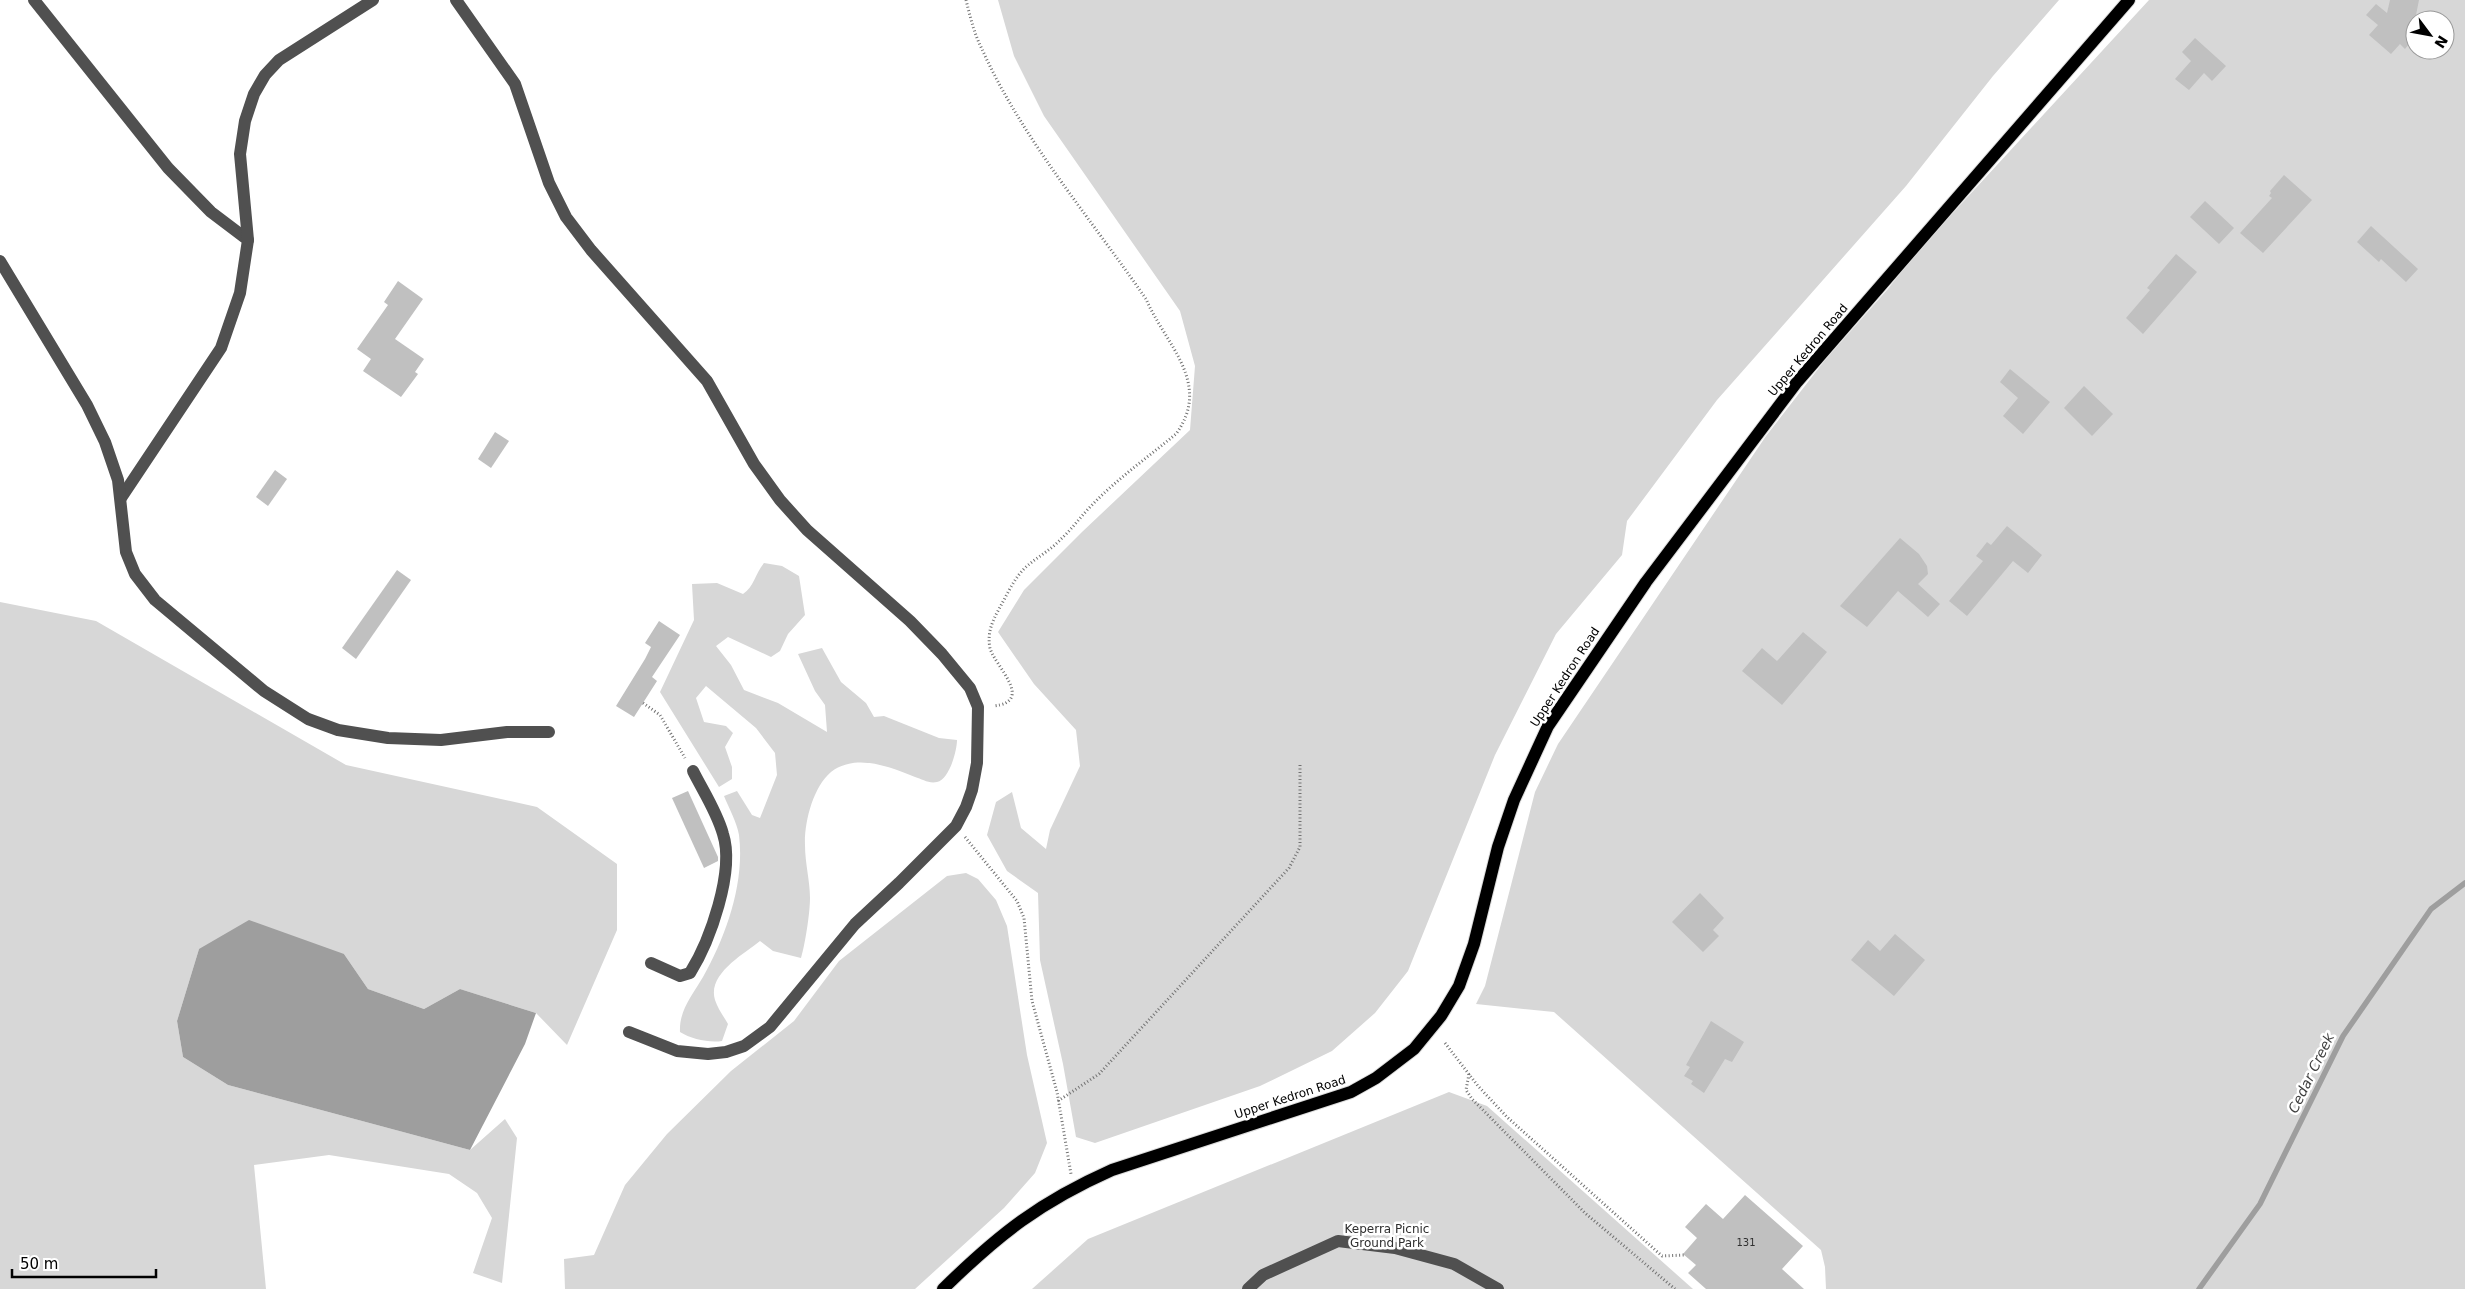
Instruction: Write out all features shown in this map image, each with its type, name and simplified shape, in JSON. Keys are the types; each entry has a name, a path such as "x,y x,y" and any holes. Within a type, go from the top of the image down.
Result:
{"main road":[{"name":"Upper Kedron Road","path":"943,1289 984,1249 1013,1225 1075,1186 1112,1170 1351,1092 1397,1063 1430,1030 1459,986 1474,944 1498,847 1518,792 1548,726 1606,638 1797,382 2129,0"}],"lane":[{"path":"34,0 168,168 211,212 248,240"},
{"path":"121,498 221,348 240,293 248,240 240,154 245,120 254,94 265,75 279,60 373,0"},
{"path":"456,0 515,84 549,183 566,217 591,250 707,382 754,464 780,500 807,530 910,621 942,654 960,673 970,688 978,707 977,763 972,790 956,826 855,924 770,1027 744,1046 726,1052 677,1050 630,1032"},
{"path":"0,261 87,405 105,442 118,480 126,552 135,574 155,600 264,691 308,719 338,730 388,738 441,740 507,732 549,732"},
{"path":"651,962 680,976 690,973 700,952 723,889 726,847 723,833 693,772"},
{"path":"1248,1289 1263,1275 1338,1241 1395,1248 1454,1264 1498,1289"}],"path":[{"path":"966,0 980,46 1017,116 1037,148 1061,178 1146,299 1154,319 1179,354 1189,388 1186,420 1176,434 1093,505 1056,545 1025,568 1011,588 990,627 989,638 994,658 1012,683 1012,690 1009,699 1001,705 978,707"},
{"path":"644,703 660,715 693,772"},
{"path":"1058,1101 1099,1074 1289,868 1300,847 1300,763"},
{"path":"956,826 1017,900 1024,918 1032,1001 1058,1101 1069,1168 1075,1186"},
{"path":"1445,1043 1507,1117 1662,1256 1685,1255"},
{"path":"1469,1073 1466,1090 1472,1099 1585,1213 1675,1289"}],"green space":[{"path":"998,0 2059,0 1993,76 1906,186 1717,400 1627,521 1622,555 1556,634 1495,755 1408,971 1375,1013 1332,1051 1260,1086 1095,1143 1076,1137 1063,1064 1040,960 1038,893 1007,871 987,835 996,802 1012,792 1021,828 1046,849 1050,830 1080,766 1076,730 1034,684 998,632 1024,590 1082,532 1190,430 1195,366 1180,311 1044,116 1014,56"},
{"path":"2149,0 2465,0 2465,1289 1826,1289 1825,1267 1821,1250 1554,1012 1476,1004 1485,986 1535,792 1558,744 1766,436 1825,360 1887,290 1916,253"},
{"path":"764,563 782,566 799,576 805,615 788,634 780,651 771,657 728,637 716,646 731,665 744,690 778,703 827,732 825,705 815,691 798,654 822,648 841,682 866,703 874,717 884,716 939,738 957,740 957,745 949,771 937,782 926,781 884,766 862,763 851,763 841,766 831,772 825,779 815,796 806,826 805,852 810,904 801,958 773,951 760,941 737,959 722,973 716,982 714,991 716,1003 728,1024 722,1041 706,1041 689,1037 680,1032 680,1024 687,1003 703,977 719,944 732,909 736,890 739,872 739,835 724,796 737,791 752,815 760,818 777,775 775,753 756,728 706,686 696,698 704,722 726,726 733,733 725,747 732,767 732,779 719,787 660,692 694,620 692,584 717,583 743,594 750,588"},
{"path":"0,602 96,621 346,765 537,807 617,864 617,930 567,1045 536,1013 460,989 424,1009 368,989 344,954 199,949 177,1021 183,1057 228,1085 470,1150 505,1119 517,1138 502,1283 473,1273 492,1218 477,1193 449,1174 329,1155 254,1165 266,1289 0,1289"},
{"path":"966,873 978,879 996,900 1007,926 1027,1055 1047,1143 1035,1173 1004,1208 915,1289 565,1289 564,1259 594,1255 625,1185 667,1134 731,1071 794,1021 839,961 947,876"},
{"name":"Keperra Picnic Ground Park","path":"1449,1092 1487,1106 1693,1289 1032,1289 1088,1239"}],"shaded area":[{"path":"249,920 344,954 368,989 424,1009 460,989 536,1013 525,1044 470,1150 228,1085 183,1057 177,1021 199,949"}],"building":[{"path":"2390,0 2419,0 2417,10 2405,10 2405,49 2400,44 2391,54 2369,35 2378,25 2366,15 2376,4 2387,13"},
{"path":"2195,38 2226,66 2212,81 2204,73 2189,90 2175,79 2191,61 2182,52"},
{"path":"2284,175 2312,200 2263,253 2240,233 2272,198 2269,196 2270,191"},
{"path":"2205,201 2234,228 2219,244 2190,217"},
{"path":"2371,226 2418,269 2406,282 2381,259 2379,262 2357,242"},
{"path":"2176,254 2197,272 2143,334 2126,318 2150,290 2147,288"},
{"path":"398,281 423,299 395,339 424,359 415,372 418,374 401,397 363,371 371,359 357,349 388,305 384,302"},
{"path":"2010,369 2050,402 2023,434 2003,416 2018,398 2000,382"},
{"path":"2084,386 2113,414 2092,436 2064,408"},
{"path":"495,432 509,441 491,468 478,459"},
{"path":"275,470 287,479 268,506 256,497"},
{"path":"2007,526 2042,555 2028,573 2013,561 1967,616 1949,601 1983,561 1976,556 1987,542 1991,545"},
{"path":"1900,538 1919,554 1927,566 1928,574 1918,584 1940,604 1928,617 1898,591 1867,627 1840,606"},
{"path":"397,570 411,580 356,659 342,648"},
{"path":"659,621 680,635 652,677 657,681 634,717 616,706 645,659 651,647 645,643"},
{"path":"1803,632 1827,652 1782,705 1742,671 1762,648 1777,661"},
{"path":"688,791 718,857 718,861 704,868 672,798"},
{"path":"1700,893 1724,918 1713,930 1719,936 1703,952 1672,922"},
{"path":"1895,934 1925,960 1894,996 1851,960 1868,940 1880,951"},
{"path":"1711,1021 1744,1042 1732,1062 1725,1059 1704,1093 1691,1084 1693,1081 1684,1076 1690,1067 1686,1065"},
{"path":"1745,1195 1803,1246 1782,1269 1804,1289 1706,1289 1688,1273 1696,1265 1683,1254 1697,1238 1685,1227 1706,1204 1723,1219"}],"waterway":[{"name":"Cedar Creek","path":"2199,1289 2260,1204 2343,1036 2431,909 2465,883"}]}
